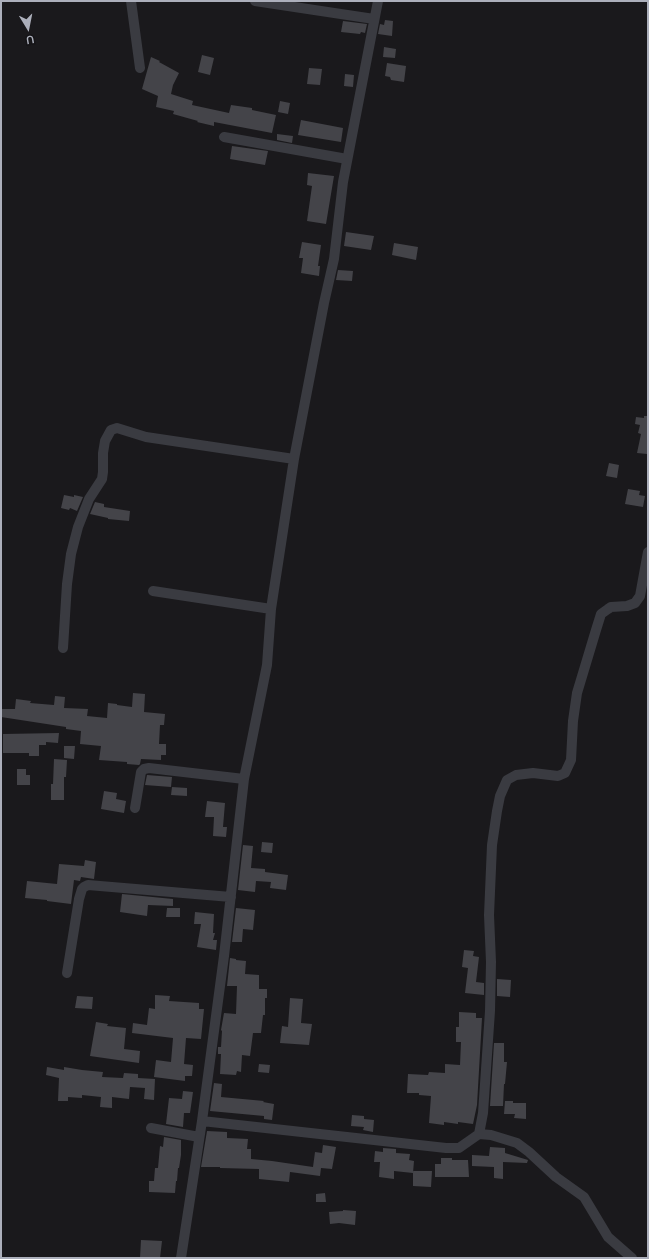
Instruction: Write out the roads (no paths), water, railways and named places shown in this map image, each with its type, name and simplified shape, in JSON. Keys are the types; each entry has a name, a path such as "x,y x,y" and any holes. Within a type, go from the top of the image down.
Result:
{"street":[{"path":"131,1 140,68"},
{"path":"254,1 374,19"},
{"path":"182,1258 198,1137 202,1121 231,897 244,779 267,665 271,609 294,459 334,259 343,182 378,1"},
{"path":"224,137 347,159"},
{"path":"62,648 71,554 78,527 89,499 102,479 105,441 111,430 117,428 146,437 294,459"},
{"path":"479,1134 483,1113 490,1011 489,915 492,845 500,796 507,780 516,775 533,773 558,776 565,774 571,760 573,721 577,693 601,614 611,607 627,606 635,603 640,596 648,552"},
{"path":"153,591 271,609"},
{"path":"135,808 141,772 144,769 149,768 244,779"},
{"path":"67,973 79,899 82,889 88,885 231,897"},
{"path":"202,1121 446,1148 459,1148 479,1134 491,1135 516,1143 529,1152 551,1173 584,1197 608,1236 632,1258"},
{"path":"151,1128 198,1137"}]}
